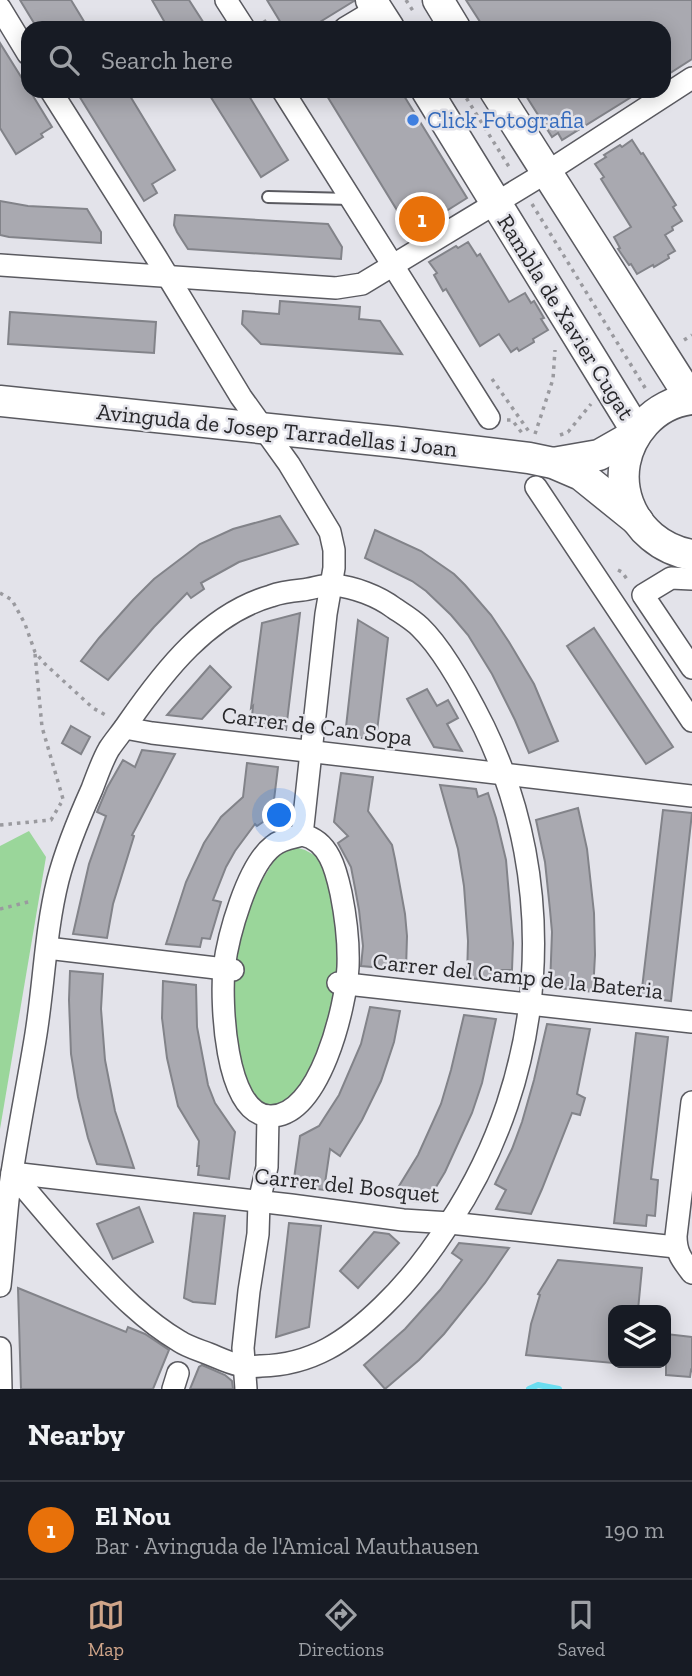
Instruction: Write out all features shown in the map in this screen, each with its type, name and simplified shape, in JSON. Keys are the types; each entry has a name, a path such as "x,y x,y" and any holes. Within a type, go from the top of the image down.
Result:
{"main road":[{"path":"438,0 451,21"},
{"name":"Rambla de Xavier Cugat","path":"431,98 636,433"},
{"path":"498,98 534,179 692,399"},
{"name":"Avinguda de Josep Tarradellas i Joan","path":"553,463 599,455 636,433 659,411 692,399"},
{"name":"Avinguda de Josep Tarradellas i Joan","path":"0,401 505,454 553,463 580,475 638,522 653,538 667,547 692,555"},
{"path":"636,433 627,451 623,476 627,501 638,522"}],"street":[{"path":"226,0 240,21"},
{"path":"0,8 21,42"},
{"path":"360,21 379,12"},
{"path":"671,91 692,78"},
{"path":"55,98 241,397 289,464 330,533 334,568 302,835"},
{"path":"287,98 489,418"},
{"path":"534,179 661,98"},
{"name":"Rambla de Xavier Cugat","path":"496,202 534,179"},
{"path":"0,265 168,278 344,287 362,284 496,202"},
{"path":"536,487 692,721"},
{"path":"692,579 671,578 643,595 692,668"},
{"path":"0,1286 12,1173 37,1034 58,882 81,814 109,750 144,700 178,659 239,608 272,595 330,584 389,604 419,626 436,645 470,701 494,748 514,804 529,877 534,945 524,1042 510,1102 496,1137 479,1174 450,1223 423,1262 391,1299 341,1343 300,1361 276,1366 243,1367 181,1342 142,1315 54,1224 12,1173"},
{"name":"Carrer de Can Sopa","path":"125,727 152,733 692,796"},
{"path":"302,835 311,837 330,856 347,920 349,944 334,1040 306,1097 290,1111 268,1116 252,1109 244,1100 235,1080 223,1016 223,996 229,969 233,926 242,900 264,855 274,845 302,835"},
{"path":"47,948 229,969"},
{"name":"Carrer del Camp de la Bateria","path":"342,983 692,1022"},
{"path":"692,1102 676,1236 679,1256 692,1273"},
{"path":"246,1389 243,1348 260,1202 267,1167 268,1116"},
{"name":"Carrer del Bosquet","path":"12,1173 403,1220 676,1247"},
{"path":"0,1348 1,1389"}],"lane":[{"path":"268,197 351,199"}],"path":[{"name":"Rambla de Xavier Cugat","path":"468,98 534,179 650,395"},
{"path":"524,436 534,437 553,379 556,345"},
{"path":"0,593 12,600 25,624 35,652 42,727 63,799"},
{"path":"35,652 93,708 125,727"},
{"path":"0,825 51,820 70,788"},
{"path":"0,909 56,895"}],"green space":[{"path":"29,831 46,857 0,1129 0,846"},
{"path":"295,847 316,856 325,866 341,939 337,1000 316,1064 284,1108 256,1103 240,1074 232,1030 234,963 243,925 255,892 278,854"}],"building":[{"path":"20,0 71,0 84,21 33,21"},
{"path":"152,0 189,0 202,21 164,21"},
{"path":"267,0 354,0 321,21 280,21"},
{"path":"466,0 692,0 692,59 671,72 671,21 480,21"},
{"path":"0,43 21,77 21,98 34,98 52,127 41,134 43,137 16,154 0,128"},
{"path":"80,98 131,98 175,170 152,184 157,193 144,201"},
{"path":"211,98 250,98 288,160 261,177"},
{"path":"328,98 405,98 467,198 411,233"},
{"path":"527,98 630,98 562,140 558,133 552,137"},
{"path":"632,140 676,205 673,207 682,221 665,235 675,251 668,255 669,258 637,274 618,249 620,248 614,237 631,227 601,179 604,177 595,164 606,157 604,155"},
{"path":"0,201 28,206 87,209 101,232 101,243 0,235"},
{"path":"175,215 328,224 342,247 341,259 188,249 174,225"},
{"path":"468,242 477,256 480,254 509,302 525,293 531,303 534,301 544,318 541,319 548,330 519,351 517,348 511,352 499,334 480,346 446,289 443,291 434,275 437,273 429,262"},
{"path":"280,301 360,307 359,319 380,321 402,354 261,344 242,324 243,311 279,314"},
{"path":"10,312 156,322 154,353 8,344"},
{"path":"280,516 298,544 239,562 201,583 204,589 191,598 187,593 108,680 81,661 154,579 200,544 233,529"},
{"path":"375,530 421,551 465,585 491,615 509,642 534,684 558,741 529,753 492,674 468,635 426,591 412,581 365,558"},
{"path":"300,613 286,730 251,726 262,623"},
{"path":"358,620 388,638 376,740 345,736"},
{"path":"594,628 673,747 646,764 567,646"},
{"path":"210,666 231,687 202,719 167,715"},
{"path":"427,689 437,706 448,700 458,718 447,724 462,751 434,747 407,699"},
{"path":"71,726 90,737 81,754 62,743"},
{"path":"142,750 175,754 132,835 134,836 113,904 107,938 73,934 89,864 106,816 97,812 123,760 135,767"},
{"path":"247,763 278,767 272,816 257,826 255,824 226,867 213,900 221,902 210,939 202,938 200,947 166,944 186,882 204,843 221,817 243,797"},
{"path":"341,773 373,777 368,811 392,845 405,914 406,970 361,966 363,946 355,888 351,867 338,843 348,836 334,822"},
{"path":"440,785 476,789 478,797 488,793 496,818 506,860 513,943 512,970 501,970 500,981 467,978 468,941 464,886 458,849"},
{"path":"578,808 587,849 594,913 593,992 550,987 552,932 545,862 536,820"},
{"path":"663,810 692,813 671,1001 641,997"},
{"path":"70,971 103,974 101,1009 105,1060 115,1111 134,1168 97,1164 88,1138 71,1054"},
{"path":"163,981 196,985 197,1027 208,1085 215,1103 235,1132 229,1179 198,1175 199,1141 178,1106 167,1058 162,1018"},
{"path":"370,1007 400,1011 394,1042 381,1081 340,1156 330,1149 324,1190 293,1186 300,1136 319,1126 339,1095 361,1044"},
{"path":"464,1015 496,1019 482,1083 472,1113 445,1172 427,1202 412,1201 396,1191 418,1155 441,1104"},
{"path":"547,1024 590,1029 577,1094 585,1098 580,1115 572,1113 531,1214 496,1209 506,1190 495,1184 522,1122"},
{"path":"636,1033 668,1037 651,1179 658,1180 655,1216 647,1215 646,1226 614,1223"},
{"path":"139,1207 153,1242 113,1259 97,1224"},
{"path":"194,1213 225,1216 215,1304 193,1302 184,1298"},
{"path":"289,1223 321,1226 309,1327 276,1337"},
{"path":"374,1232 389,1234 399,1243 358,1288 340,1271"},
{"path":"459,1243 509,1248 444,1334 385,1389 364,1365 405,1329 440,1290 462,1260 452,1253"},
{"path":"558,1260 642,1268 638,1305 608,1305 608,1363 526,1355 531,1324 540,1295 538,1294"},
{"path":"18,1288 126,1332 128,1327 145,1334 169,1350 153,1389 21,1389"},
{"path":"671,1335 692,1337 690,1377 666,1375 666,1368 671,1368"},
{"path":"202,1365 225,1375 232,1381 233,1389 190,1389"}],"waterway":[{"path":"529,1389 538,1385 559,1389"}],"place":[{"name":"Click Fotografia","path":"413,120"},
{"name":"El Nou","path":"422,219"}]}
